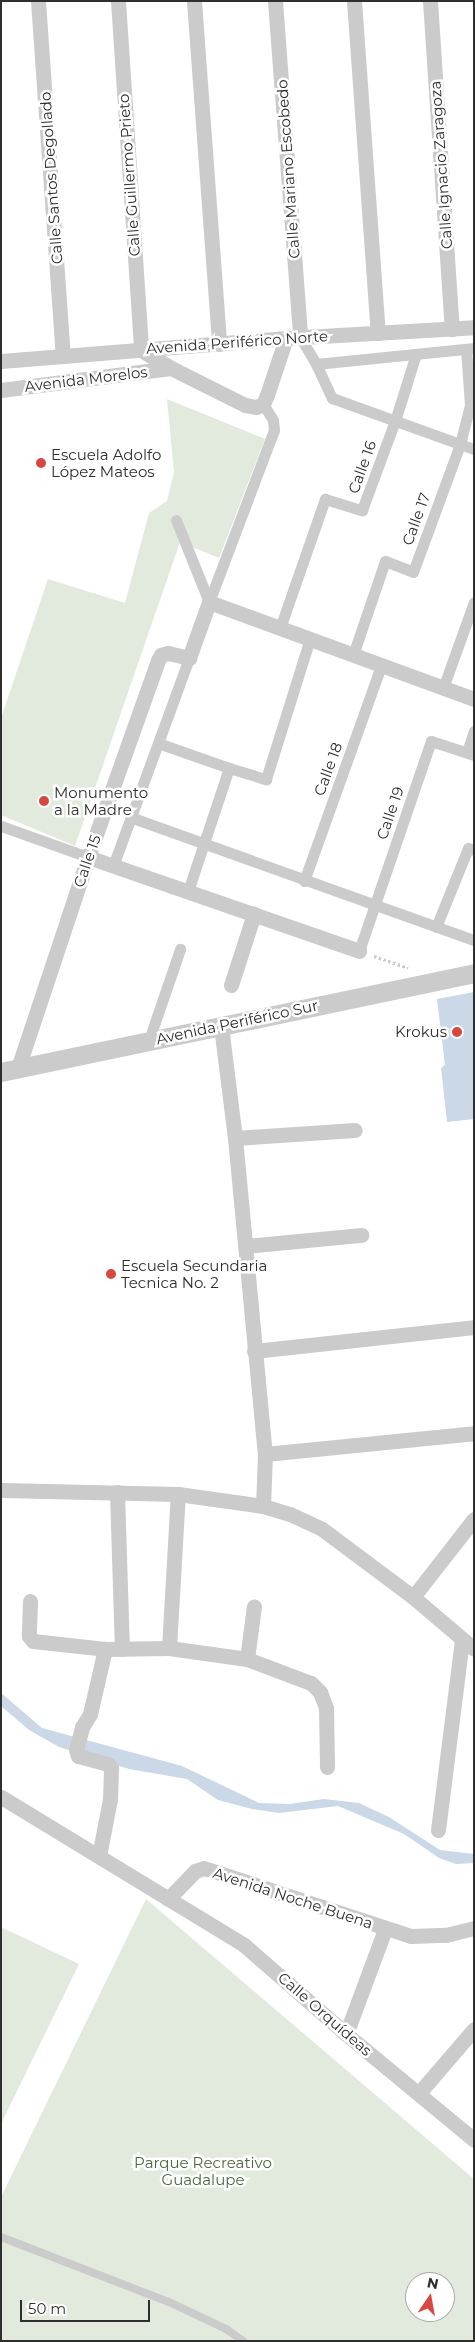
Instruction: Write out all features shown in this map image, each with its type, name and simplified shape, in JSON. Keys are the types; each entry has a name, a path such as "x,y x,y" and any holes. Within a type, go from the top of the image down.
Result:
{"street":[{"name":"Calle Santos Degollado","path":"38,1 64,356"},
{"name":"Calle Guillermo Prieto","path":"118,1 141,350"},
{"path":"194,1 219,344"},
{"name":"Calle Mariano Escobedo","path":"275,1 293,338"},
{"path":"354,1 378,333"},
{"name":"Calle Ignacio Zaragoza","path":"430,1 452,329"},
{"name":"Avenida Periférico Norte","path":"1,361 293,338 474,327"},
{"path":"141,350 171,368 245,405 256,407 263,404 293,338 316,364 332,398 474,449"},
{"path":"316,364 470,349"},
{"name":"Calle 17","path":"353,655 385,561 413,572 460,444 470,405 470,349"},
{"name":"Calle 16","path":"280,628 325,499 362,510 395,421 416,354"},
{"name":"Avenida Morelos","path":"1,390 171,368"},
{"path":"113,866 274,430 273,420 263,404"},
{"path":"176,520 209,602 474,699"},
{"path":"443,688 474,602"},
{"path":"158,742 229,768 266,779 310,639"},
{"name":"Calle 15","path":"10,1070 158,660 161,655 168,653 189,658"},
{"name":"Calle 18","path":"304,881 381,666"},
{"name":"Calle 19","path":"359,951 431,741 470,754 474,731"},
{"path":"188,891 229,768"},
{"path":"130,817 304,881 474,940"},
{"path":"1,826 359,951"},
{"path":"436,927 468,848 474,850"},
{"path":"231,985 254,914"},
{"path":"152,1031 180,949"},
{"name":"Avenida Periférico Sur","path":"10,1070 474,974"},
{"path":"221,1026 236,1138 254,1351 265,1454 263,1506"},
{"path":"236,1138 355,1130"},
{"path":"246,1246 362,1235"},
{"path":"254,1351 474,1327"},
{"path":"265,1454 474,1433"},
{"path":"1,1490 178,1494 263,1506 290,1514 322,1529 413,1596 468,1645 438,1830"},
{"path":"117,1492 122,1649"},
{"path":"169,1648 178,1494"},
{"path":"413,1596 474,1519"},
{"path":"30,1601 29,1636 33,1642 105,1649 169,1648 247,1659 311,1683 320,1692 326,1708 327,1767"},
{"path":"247,1659 254,1606"},
{"path":"99,1856 110,1798 111,1768 108,1764 78,1756 76,1750 80,1735 90,1714 105,1649"},
{"path":"1,1797 168,1899"},
{"name":"Avenida Noche Buena","path":"168,1899 195,1871 204,1868 411,1936 446,1935 474,1928"},
{"name":"Calle Orquídeas","path":"168,1899 244,1944 346,2034 474,2140"},
{"path":"346,2034 385,1929"},
{"path":"419,2093 474,2030"}],"lane":[{"path":"1,2237 169,2302 226,2329 243,2341"}],"path":[{"path":"359,951 410,969"}],"green space":[{"path":"167,399 265,439 219,558 180,542 75,846 1,815 1,718 48,579 125,603 149,513 167,501 174,472"},
{"name":"Parque Recreativo Guadalupe","path":"146,1899 474,2179 474,2341 1,2341 1,2197"},
{"path":"1,1927 79,1964 1,2124"}],"water":[{"name":"Krokus","path":"474,992 474,1119 447,1122 441,1068 445,1065 437,999"},
{"path":"1,1693 42,1728 182,1766 259,1803 289,1804 324,1799 359,1803 389,1817 440,1850 474,1854 474,1863 456,1864 439,1858 404,1834 338,1806 279,1813 252,1809 218,1800 187,1779 129,1769 59,1747 29,1730 1,1706"}],"place":[{"name":"Escuela Adolfo López Mateos","path":"41,463"},
{"name":"Monumento a la Madre","path":"44,801"},
{"name":"Krokus","path":"457,1032"},
{"name":"Escuela Secundaria Tecnica No. 2","path":"111,1274"}]}
